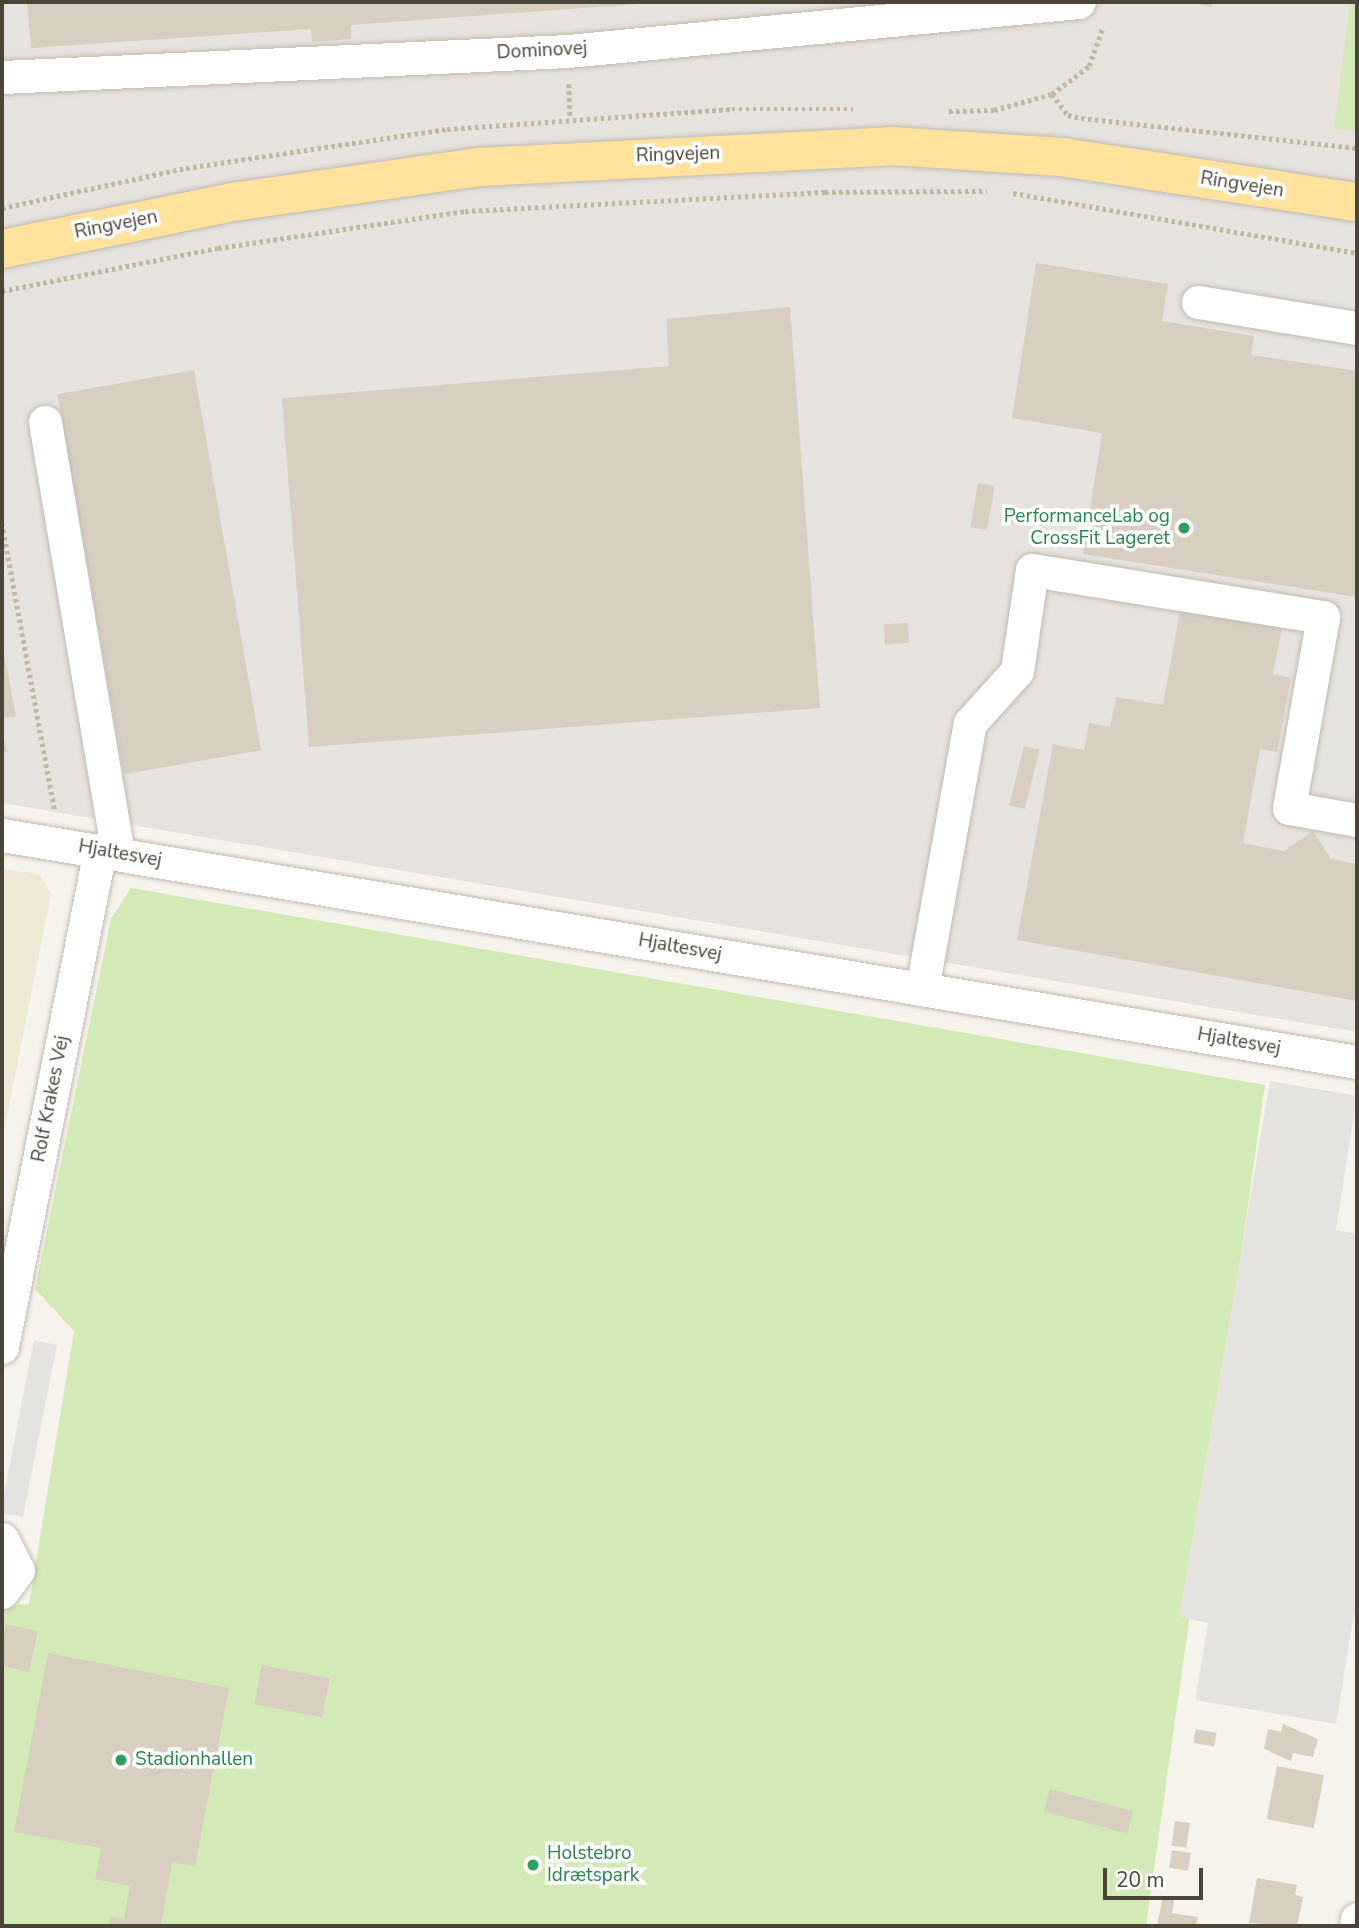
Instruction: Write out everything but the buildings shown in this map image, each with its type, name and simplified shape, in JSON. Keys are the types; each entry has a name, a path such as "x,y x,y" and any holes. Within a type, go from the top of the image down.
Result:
{"main road":[{"name":"Ringvejen","path":"2,248 233,202 480,167 891,146 1062,157 1357,202"}],"street":[{"name":"Dominovej","path":"2,77 568,51 1079,2"},
{"path":"1198,302 1357,328"},
{"path":"45,422 109,852"},
{"path":"922,989 970,723 1017,671 1032,570 1323,617 1289,808 1357,820"},
{"name":"Hjaltesvej","path":"2,835 1357,1062"},
{"name":"Rolf Krakes Vej","path":"2,1347 109,852"},
{"path":"2,1539 18,1570 2,1592"},
{"path":"1356,1926 1357,1919"}],"path":[{"path":"1052,94 1068,114 1081,118 1357,148"},
{"path":"2,291 218,248 465,211 825,192 995,191"},
{"path":"1007,192 1357,253"},
{"path":"2,523 61,844"}],"shaded area":[{"path":"2,2 1357,2 1357,1032 2,803"},
{"path":"1198,257 1357,290 1357,364 1299,354 1305,320 1190,301"},
{"path":"1336,607 1357,611 1357,794 1304,786"},
{"path":"2,869 39,874 51,894 2,1141"},
{"path":"1270,1081 1357,1096 1336,1230 1357,1234 1357,1596 1336,1724 1195,1700 1208,1623 1179,1617"},
{"path":"34,1340 57,1345 23,1517 2,1513 2,1504"}],"green space":[{"path":"1350,2 1357,2 1357,131 1334,129"},
{"path":"131,888 1265,1085 1146,1926 2,1926 2,1606 29,1604 74,1331 35,1289 111,919"}],"place":[{"name":"PerformanceLab og CrossFit Lageret","path":"1184,528"},
{"name":"Stadionhallen","path":"121,1760"},
{"name":"Holstebro Idrætspark","path":"533,1865"}]}
